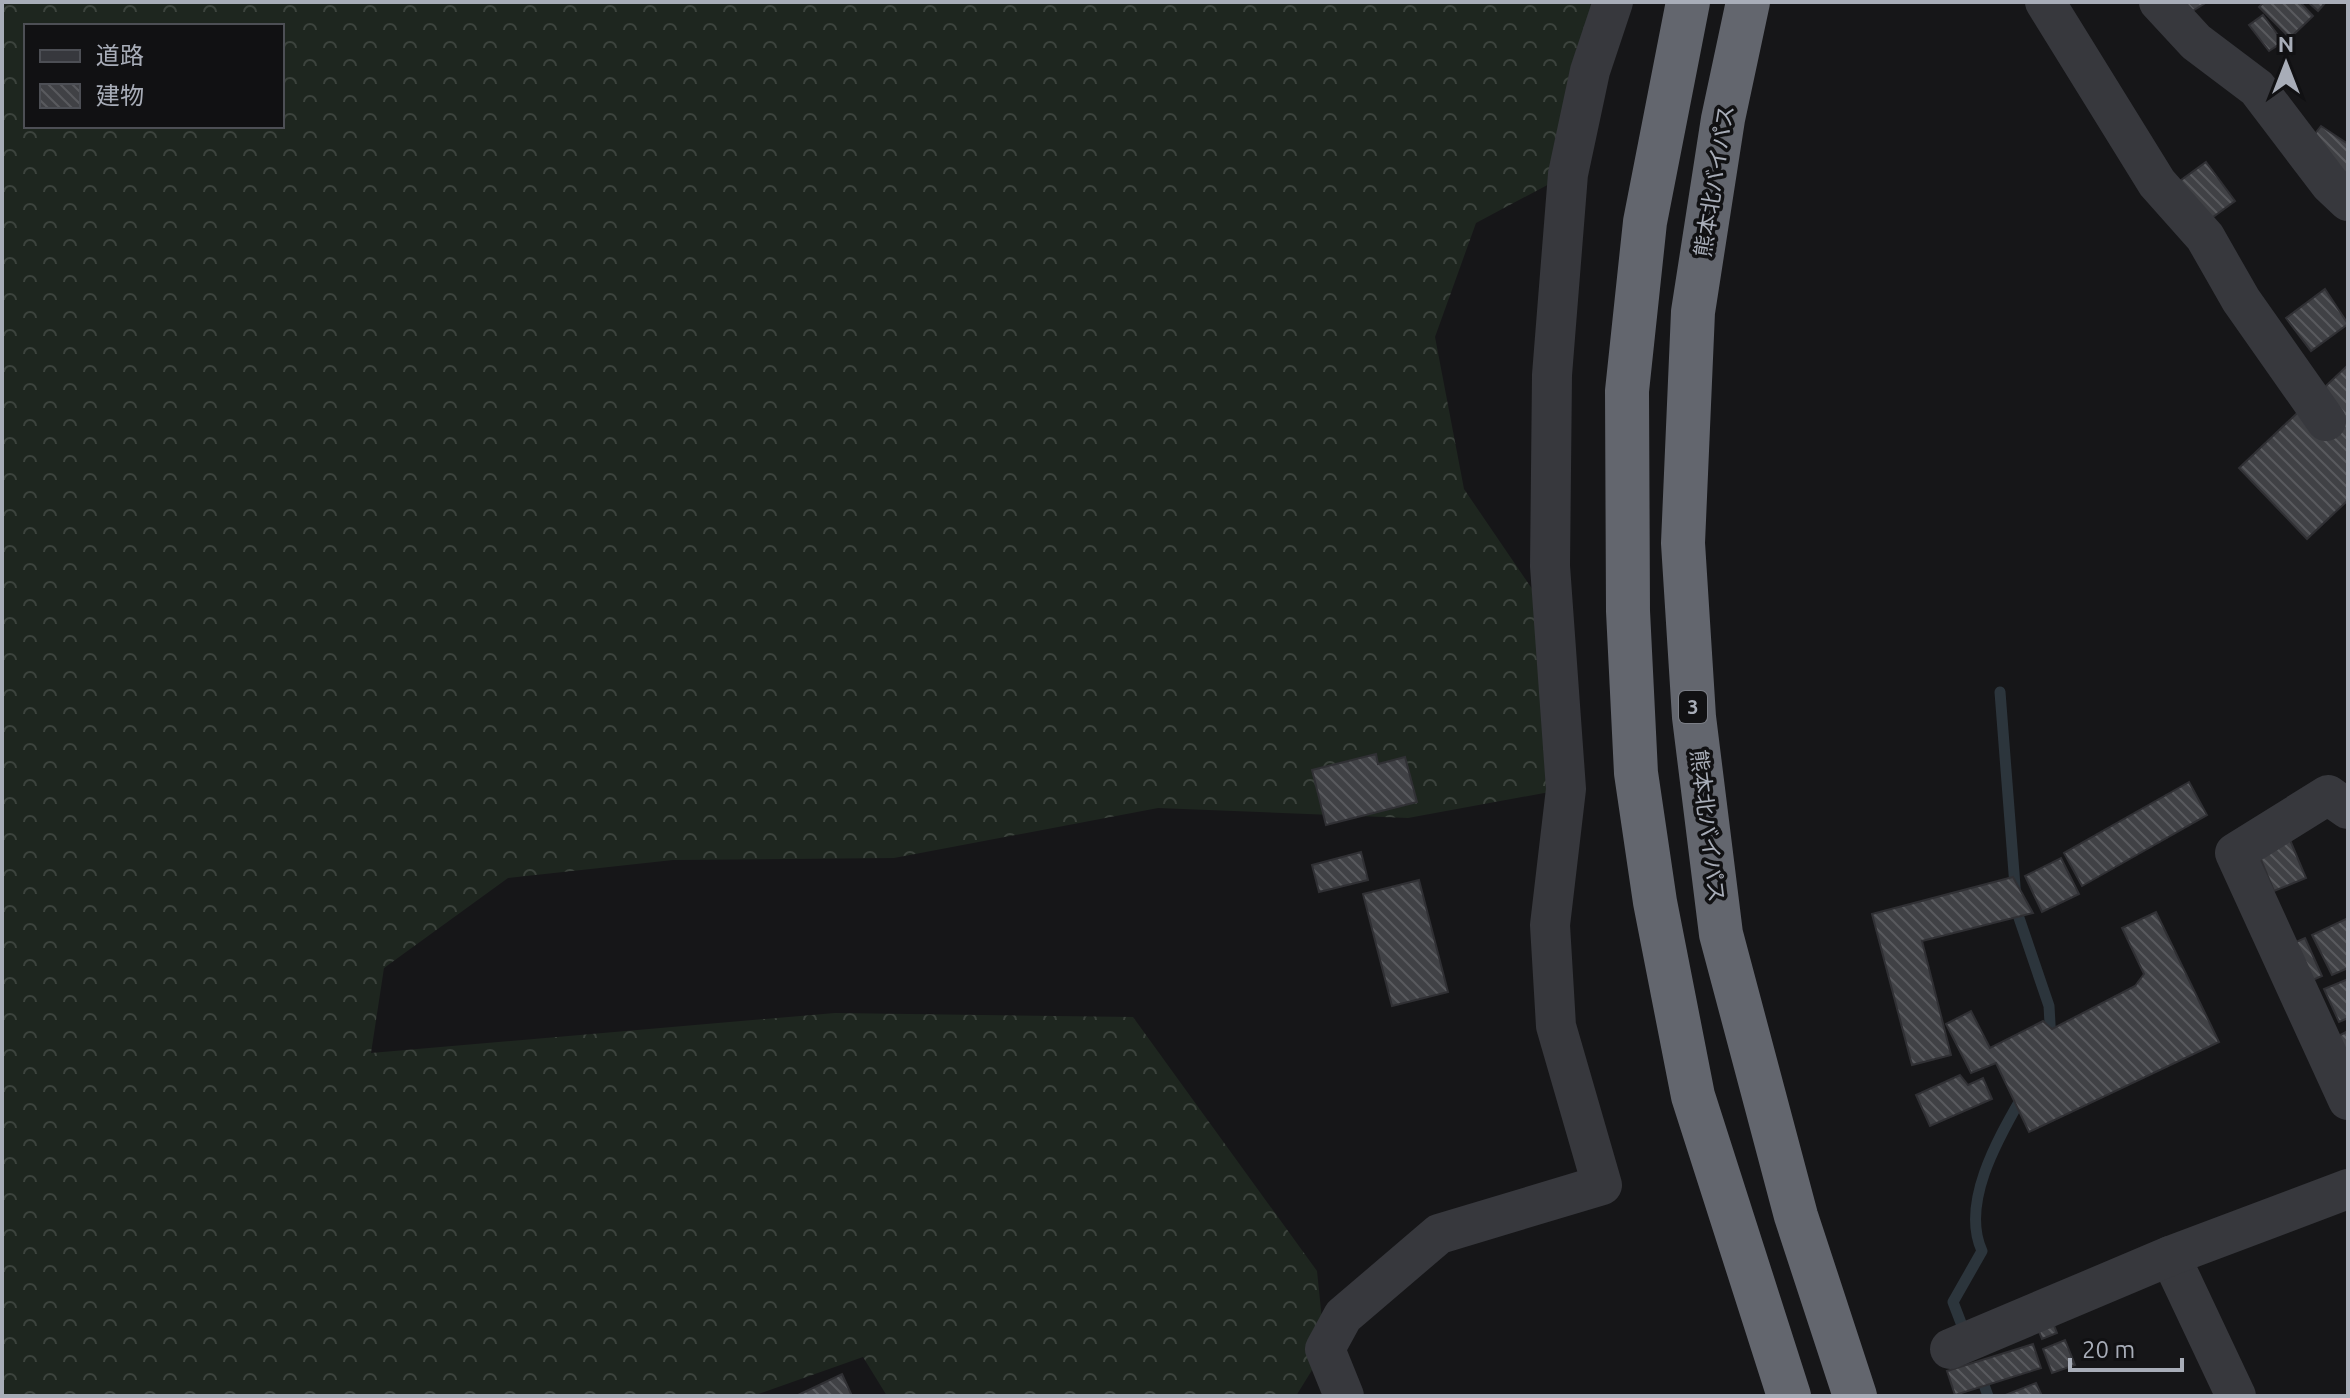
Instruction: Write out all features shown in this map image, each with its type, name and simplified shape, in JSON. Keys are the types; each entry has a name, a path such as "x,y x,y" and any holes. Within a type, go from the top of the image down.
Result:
{"highway":[{"path":"1688,2 1645,222 1627,391 1628,611 1636,773 1655,902 1693,1096 1789,1396"},
{"name":"熊本北バイパス","path":"1748,2 1723,119 1693,312 1683,543 1694,717 1721,934 1796,1216 1855,1396"}],"street":[{"path":"1344,1396 1325,1349 1343,1316 1439,1234 1602,1185 1556,1026 1550,925 1566,789 1550,566 1552,375 1568,174 1590,71 1613,2"},
{"path":"2045,2 2132,146 2157,183 2205,237 2241,300 2326,421"},
{"path":"2159,2 2196,42 2257,88 2330,184 2348,201"},
{"path":"2348,809 2328,795 2235,853 2348,1100"},
{"path":"1950,1349 2170,1256 2348,1189"},
{"path":"2170,1256 2236,1396"}],"green space":[{"path":"2,2 1589,2 1606,30 1568,174 1476,223 1435,337 1464,489 1554,621 1566,789 1408,818 1158,808 894,858 673,860 508,878 384,968 371,1053 835,1013 1133,1017 1317,1271 1325,1349 1296,1396 887,1396 863,1357 753,1396 2,1396"}],"building":[{"path":"2184,2 2207,2 2191,12"},
{"path":"2264,2 2300,2 2313,16 2290,38 2259,7"},
{"path":"2308,2 2326,2 2318,11"},
{"path":"2263,15 2283,42 2269,51 2249,25"},
{"path":"2321,126 2348,144 2348,202 2311,139"},
{"path":"2206,162 2235,201 2202,225 2173,186"},
{"path":"2325,289 2348,324 2311,351 2286,318"},
{"path":"2348,365 2348,500 2307,539 2239,468"},
{"path":"1376,754 1378,764 1405,757 1417,802 1326,825 1312,770"},
{"path":"2189,782 2207,815 2082,886 2064,853"},
{"path":"2290,840 2306,878 2274,891 2258,853"},
{"path":"1361,852 1368,880 1319,892 1312,865"},
{"path":"2061,858 2079,894 2042,912 2025,876"},
{"path":"2013,877 2033,913 1922,941 1951,1055 1912,1065 1872,914"},
{"path":"1419,880 1448,992 1392,1006 1363,894"},
{"path":"2156,912 2219,1042 2029,1132 1996,1063 1971,1073 1946,1024 1971,1011 1990,1048 2043,1021 2052,1029 2135,986 2144,974 2122,928"},
{"path":"2348,918 2348,968 2332,975 2312,935"},
{"path":"2305,938 2322,976 2299,986 2282,948"},
{"path":"2348,979 2348,1018 2339,1022 2324,989"},
{"path":"2348,1031 2348,1061 2327,1042"},
{"path":"1960,1075 1968,1085 1983,1078 1992,1099 1930,1126 1916,1095"},
{"path":"2053,1323 2057,1333 2042,1339 2038,1329"},
{"path":"2065,1340 2075,1365 2052,1373 2043,1349"},
{"path":"2033,1344 2041,1368 1955,1395 1947,1371"},
{"path":"842,1374 852,1396 796,1396"},
{"path":"2036,1383 2042,1396 2003,1396"}],"waterway":[{"path":"2000,692 2017,912 2049,1006 2051,1041"},
{"path":"1966,1336 1953,1302 1982,1251 1976,1232 1979,1192 2003,1130 2023,1095"},
{"path":"1979,1371 1988,1396"}]}
